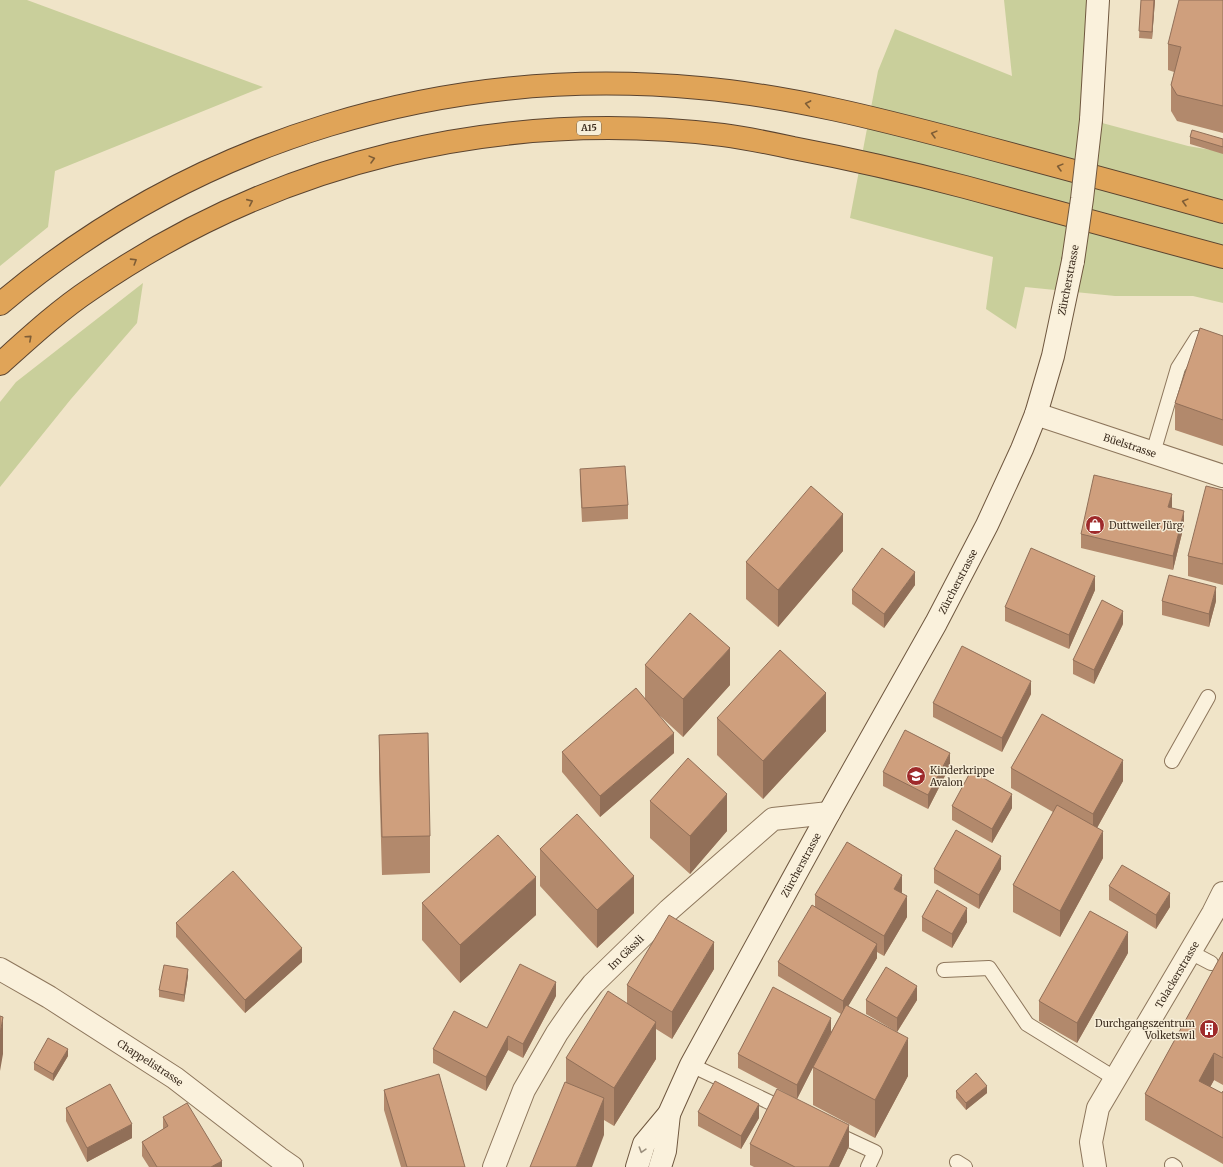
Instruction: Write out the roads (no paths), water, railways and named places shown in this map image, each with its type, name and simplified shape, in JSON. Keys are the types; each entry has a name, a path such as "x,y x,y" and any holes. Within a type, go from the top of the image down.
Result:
{"highway":[{"path":"0,304 21,286 64,254 116,220 163,193 214,168 266,146 320,127 424,100 537,85 580,83 653,84 702,88 790,100 870,117 1223,212"},
{"name":"A15","path":"0,364 62,310 118,271 175,238 235,208 297,182 359,162 450,142 523,132 590,128 628,128 688,132 755,140 884,166 1223,257"}],"street":[{"name":"Zürcherstrasse","path":"637,1167 644,1144 669,1114 691,1065 964,570 1022,449 1036,414 1053,356 1073,261 1091,120 1098,0"},
{"name":"Büelstrasse","path":"1036,414 1223,476"},
{"name":"Im Gässli","path":"494,1167 524,1090 561,1026 593,984 669,910 773,819 829,813"},
{"name":"Tolackerstrasse","path":"1095,1167 1091,1142 1098,1108 1213,913 1223,893"},
{"name":"Chappelistrasse","path":"0,969 49,997 175,1078 292,1167"},
{"name":"Zürcherstrasse","path":"660,1167 665,1151 669,1114"}],"lane":[{"path":"1153,453 1178,368 1197,338 1223,345"},
{"path":"1172,761 1208,697"},
{"path":"1190,952 1211,963"},
{"path":"944,970 988,968 1027,1024 1116,1079"},
{"path":"691,1065 797,1115"},
{"path":"818,1125 875,1152 868,1167"}],"place":[{"name":"Duttweiler Jürg","path":"1095,525"},
{"name":"Kinderkrippe Avalon","path":"916,776"},
{"name":"Durchgangszentrum Volketswil","path":"1209,1029"}]}
